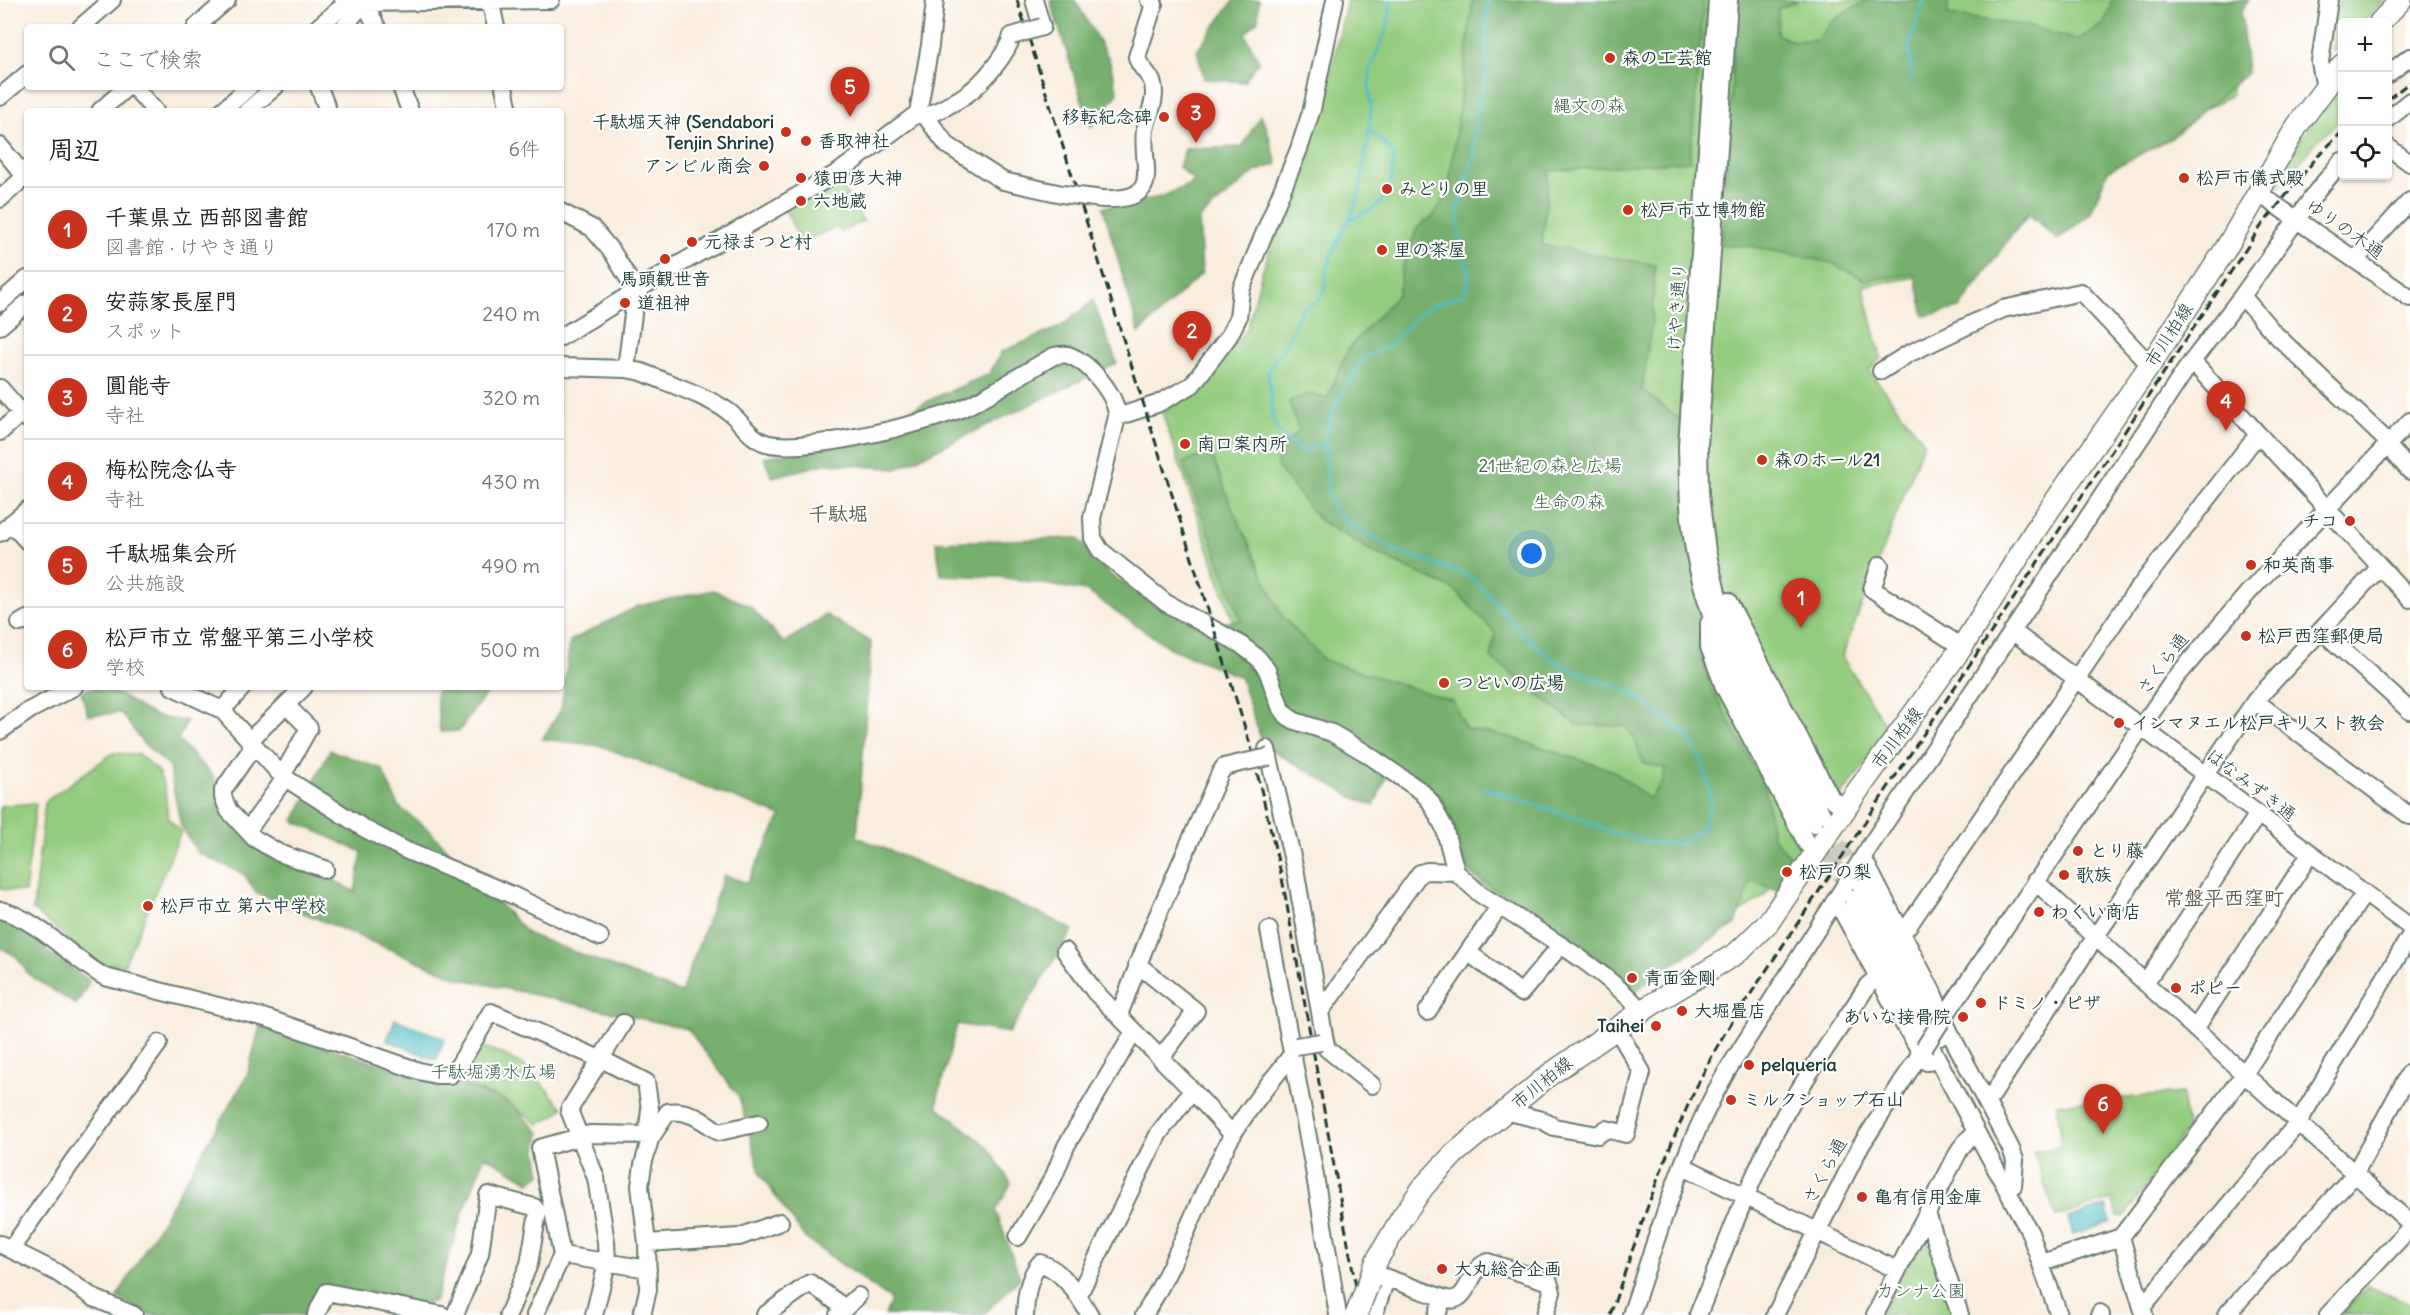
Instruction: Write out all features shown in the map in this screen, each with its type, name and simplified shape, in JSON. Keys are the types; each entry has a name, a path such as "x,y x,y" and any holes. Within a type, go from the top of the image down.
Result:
{"main road":[{"path":"2384,18 2401,0"},
{"name":"市川柏線","path":"1356,1315 1376,1278 1377,1260 1401,1219 1437,1170 1549,1076 1642,1011 1737,952 1754,938 1782,905 1845,809 1962,647 2038,526 2150,365 2225,250 2297,126 2338,71"}],"street":[{"path":"84,24 112,0"},
{"path":"199,24 227,0"},
{"path":"343,0 551,0"},
{"path":"490,0 495,24"},
{"path":"935,0 922,115 947,145 994,177 1025,188 1124,200 1134,195 1143,186 1148,175 1146,129 1153,102 1152,83 1138,65 1137,57 1154,4 1149,0"},
{"path":"564,335 839,172 922,115 968,94 1000,59 1009,47 1012,36 1042,27 1034,0"},
{"path":"1117,417 1157,404 1192,385 1229,336 1238,318 1241,290 1299,149 1312,109 1335,0"},
{"name":"けやき通り","path":"1716,614 1695,554 1689,498 1687,446 1717,0"},
{"name":"けやき通り","path":"1716,614 1714,580 1707,551 1700,495 1699,445 1729,0"},
{"path":"2325,88 2320,62 2330,0"},
{"path":"322,24 338,10 365,1"},
{"path":"346,24 365,1"},
{"path":"365,1 376,24"},
{"path":"2391,72 2410,57"},
{"path":"0,97 24,77"},
{"path":"103,108 124,90"},
{"path":"137,90 152,108"},
{"path":"225,108 246,90"},
{"path":"250,108 272,90"},
{"path":"320,90 327,108"},
{"path":"402,90 409,108"},
{"path":"505,90 508,108"},
{"path":"2392,116 2410,101"},
{"path":"0,146 24,175"},
{"path":"2392,150 2410,163"},
{"path":"1631,1315 1687,1152 1712,1097 1834,902 2192,360 2338,167"},
{"path":"0,199 24,179"},
{"name":"ゆりの木通","path":"2258,193 2410,298"},
{"path":"2355,260 2410,201"},
{"path":"564,214 592,228 598,234 613,253 636,291 626,369"},
{"path":"0,303 24,282"},
{"path":"1881,371 1908,354 2003,309 2081,292 2150,365"},
{"path":"2242,296 2273,332 2388,444 2410,471"},
{"path":"0,326 24,306"},
{"path":"564,367 626,369 642,372 729,412 759,441 774,445 797,446 894,429 936,418 964,407 1054,356 1066,354 1085,364 1101,381 1117,409 1092,518 1092,533 1096,544 1166,603 1240,644 1258,658 1267,670 1280,706 1287,716 1295,721 1332,733 1421,791 1430,801 1444,827 1456,872 1480,894 1602,974 1625,992 1642,1011"},
{"path":"2192,360 2410,599"},
{"path":"0,388 24,412"},
{"path":"0,432 24,414"},
{"name":"さくら通","path":"1775,1315 1815,1231 1860,1147 1943,1019 2141,726 2209,636 2410,421"},
{"path":"1902,932 1910,925 2131,598 2258,434"},
{"path":"24,513 6,528 24,539"},
{"path":"1880,565 1872,589 1962,647"},
{"path":"1986,1101 1993,1094 2096,936 2255,701 2380,567"},
{"path":"1714,580 1724,594 1831,798 1845,809"},
{"path":"1716,614 1734,673 1818,819"},
{"path":"1716,614 1708,632 1709,647 1724,687 1807,844 1817,851"},
{"path":"2320,630 2410,711"},
{"name":"はなみずき通","path":"2012,631 2410,927"},
{"path":"3,723 68,690"},
{"path":"179,690 222,710 251,744 284,777 365,829 405,850 512,895 600,937"},
{"path":"222,710 234,690"},
{"path":"301,690 251,744 223,790 223,797 229,811 254,838 273,850 325,869"},
{"path":"2255,701 2410,816"},
{"path":"248,830 284,777 309,728 286,705"},
{"path":"1119,1015 1137,964 1220,772 1224,767 1268,753 1296,874 1323,1042 1327,1049 1372,1085"},
{"path":"2145,983 2259,814"},
{"path":"2195,1029 2310,854"},
{"path":"1863,858 2015,1160 2013,1185"},
{"path":"1320,1012 1420,873 1427,871 1456,872"},
{"path":"2036,882 2354,1175 2410,1223"},
{"path":"2020,1212 2013,1185 1976,1107 1857,892 1998,1176 2020,1212 2042,1263 2059,1315"},
{"path":"2042,1263 2121,1237 2244,1074 2364,894"},
{"path":"1834,902 1843,913 1878,977 1923,1050 1992,1186 2020,1212"},
{"path":"1427,1012 1499,907"},
{"path":"0,910 29,921 89,968 105,977 269,1019 436,1075 450,1075 459,1065 491,1012 600,1059 646,1082 650,1109 648,1128 650,1137"},
{"path":"1269,930 1293,1049 1338,1315"},
{"path":"2143,1311 2298,1123 2410,936"},
{"path":"1468,952 1521,993 1560,946"},
{"path":"1065,951 1095,992 1233,1135"},
{"path":"1137,964 1196,1011 1161,1058"},
{"path":"1698,1315 1746,1197 1779,1125 1868,985 1878,977"},
{"path":"594,1315 607,1263 596,1178 569,1110 622,1023"},
{"path":"1510,1109 1513,1113 1542,1120 1554,1127 1598,1135 1606,1129 1626,1134 1642,1072 1617,1029"},
{"path":"1018,1237 1054,1176 1066,1146 1134,1032"},
{"path":"1144,1315 1169,1274 1233,1135 1293,1049 1323,1042"},
{"path":"129,1314 94,1298 56,1272 6,1247 75,1158 159,1043"},
{"path":"2226,1315 2354,1175 2410,1072"},
{"path":"1078,1296 1159,1133 1192,1091"},
{"path":"642,1315 648,1290 648,1269 640,1185 650,1137 668,1112 680,1110 693,1115 719,1132 759,1123"},
{"path":"535,1315 562,1256 542,1204 540,1148 580,1136 650,1137"},
{"path":"1875,1315 1960,1149 1968,1139"},
{"path":"1683,1166 1897,1270"},
{"path":"455,1315 483,1244 488,1195 542,1204"},
{"path":"508,1315 530,1264 538,1212 542,1204"},
{"path":"1927,1213 1960,1315"},
{"path":"646,1243 740,1237 780,1222"},
{"path":"2328,1315 2410,1228"},
{"path":"2121,1237 2143,1311"},
{"path":"562,1256 648,1269"},
{"path":"1374,1315 1376,1278 1453,1301 1462,1296 1480,1265 1488,1262 1549,1282 1552,1292 1545,1315"},
{"path":"1025,1315 1032,1273 1040,1263 1054,1270 1078,1296 1090,1315"},
{"path":"765,1315 810,1283 841,1312 858,1296"},
{"path":"316,1315 327,1292 367,1308 442,1315"},
{"path":"1437,1315 1443,1298"}],"green space":[{"path":"1050,0 1075,0 1109,59 1118,93 1091,128"},
{"path":"1234,0 1259,0 1258,20 1245,34 1259,61 1244,82 1204,79 1197,50"},
{"name":"21世紀の森と広場","path":"1347,0 2233,0 2231,95 2044,197 1985,266 1863,286 1881,358 1869,371 1924,442 1842,657 1890,732 1763,897 1632,988 1482,886 1463,866 1451,823 1436,795 1429,787 1236,630 1162,412 1197,389 1247,329 1262,272 1323,108"},
{"path":"1473,0 1704,0 1690,161 1549,171 1542,245 1655,265 1652,320 1642,390 1683,422 1713,608 1697,645 1710,685 1765,787 1772,836 1790,856 1784,893 1751,880 1736,924 1656,975 1634,993 1467,869 1459,840 1440,795 1388,773 1374,806 1351,796 1263,745 1240,677 1170,648 1086,591 1000,577 941,575 936,542 1078,538 1110,575 1199,626 1241,620 1183,463 1211,452 1231,505 1282,616 1324,660 1453,701 1466,729 1510,737 1614,771 1649,799 1663,782 1665,768 1643,763 1635,739 1625,726 1577,725 1491,658 1495,633 1455,590 1373,552 1319,520 1277,466 1279,449 1299,431 1289,401 1309,394 1327,398 1349,348 1398,294 1403,265 1417,228 1433,216 1448,192"},
{"path":"1734,0 1799,0 1778,9 1777,34 1793,42 1817,40 1833,20 1867,0 1948,0 1948,15 2029,26 2077,40 2104,24 2112,0 2249,0 2241,11 2247,73 2171,138 2108,171 2090,214 2058,240 2027,213 1960,308 1924,316 1915,274 1865,280 1832,263 1749,246 1721,246 1732,83"},
{"path":"2339,0 2384,0 2367,18 2338,18 2338,49 2336,51 2331,48"},
{"path":"2338,85 2338,122 2313,145 2281,187 2275,185 2287,159"},
{"path":"1260,116 1266,126 1277,164 1255,172 1199,219 1202,273 1139,333 1103,207 1161,197 1195,182 1179,167 1185,149 1242,147"},
{"path":"838,180 863,221 841,232 837,227 801,242 785,210"},
{"path":"1093,301 1117,363 896,469 829,463 772,477 764,457 852,442 934,398 989,374 1001,352 1060,327"},
{"path":"713,590 750,606 784,643 826,615 871,642 857,837 1043,915 1073,930 1009,1033 957,1024 938,1097 938,1107 987,1146 1011,1183 996,1211 1020,1278 983,1315 885,1315 891,1300 805,1238 761,1176 739,1097 688,1029 458,978 256,893 244,874 198,853 181,826 169,766 143,743 121,713 88,715 81,692 110,690 154,715 187,721 178,740 214,777 223,818 355,892 362,852 294,821 330,750 382,769 399,807 428,829 528,934 681,993 724,875 747,883 781,816 601,746 542,739 561,710 570,641 638,606"},
{"path":"438,690 489,690 459,731 440,732 436,693"},
{"path":"113,753 139,755 158,771 165,789 168,818 181,832 124,965 96,963 33,910 45,802"},
{"path":"36,803 25,892 0,889 0,806"},
{"path":"0,918 11,920 44,949 90,981 76,1005 29,975 17,957 0,947"},
{"path":"260,1026 370,1061 474,1089 512,1105 540,1133 537,1150 541,1175 530,1182 485,1156 461,1218 435,1301 416,1307 329,1287 313,1315 149,1315 117,1297 247,1076"},
{"name":"千駄堀湧水広場","path":"477,1045 501,1053 528,1068 563,1108 539,1124 503,1099 454,1081"},
{"path":"2182,1093 2187,1129 2125,1216 2118,1216 2112,1199 2056,1217 2033,1151 2061,1147 2057,1104"},
{"name":"カンナ公園","path":"1924,1231 1955,1315 1880,1315"},
{"path":"2368,1286 2410,1304 2410,1315 2341,1315"}],"water":[{"path":"395,1019 445,1039 436,1060 387,1040"},
{"path":"2106,1206 2111,1222 2073,1235 2068,1218"}],"waterway":[{"path":"1325,444 1301,451 1278,432 1273,420 1268,371 1287,342 1302,309 1319,300 1325,289 1326,271 1334,248 1353,211 1360,191 1371,106 1370,70 1388,26 1391,0"},
{"path":"1484,788 1583,820 1610,832 1654,843 1680,843 1691,837 1701,829 1710,808 1710,794 1703,763 1685,733 1631,692 1572,670 1551,659 1518,629 1480,585 1464,573 1399,552 1347,522 1334,509 1328,493 1325,444 1332,413 1362,359 1389,346 1420,313 1433,305 1462,295 1468,286 1468,269 1459,240 1458,208 1474,156 1476,116 1486,77 1486,22 1489,0"},
{"path":"1912,80 1909,47 1924,0"},
{"path":"1348,220 1371,210 1378,204 1384,198 1391,180 1394,156 1382,140 1369,131"}],"tunnel":[{"path":"1827,823 1859,882"},
{"path":"1818,832 1851,895"}],"railway":[{"path":"1017,0 1251,747 1282,878 1361,1315"},
{"path":"2392,96 2410,82"},
{"path":"1610,1315 1675,1134 1707,1065 1726,1031 2262,225 2317,157 2338,136"}],"place":[{"name":"森の工芸館","path":"1610,58"},
{"name":"千駄堀集会所","path":"850,117"},
{"name":"移転紀念碑","path":"1164,117"},
{"name":"千駄堀天神 (Sendabori Tenjin Shrine)","path":"786,132"},
{"name":"香取神社","path":"806,141"},
{"name":"圓能寺","path":"1196,143"},
{"name":"アンビル商会","path":"764,166"},
{"name":"猿田彦大神","path":"801,178"},
{"name":"松戸市儀式殿","path":"2184,178"},
{"name":"みどりの里","path":"1387,189"},
{"name":"六地蔵","path":"801,201"},
{"name":"松戸市立博物館","path":"1628,210"},
{"name":"元禄まつど村","path":"692,242"},
{"name":"里の茶屋","path":"1382,250"},
{"name":"馬頭観世音","path":"665,259"},
{"name":"道祖神","path":"625,303"},
{"name":"安蒜家長屋門","path":"1192,361"},
{"name":"梅松院念仏寺","path":"2226,431"},
{"name":"南口案内所","path":"1185,444"},
{"name":"森のホール21","path":"1762,460"},
{"name":"チコ","path":"2350,521"},
{"name":"和英商事","path":"2251,565"},
{"name":"千葉県立 西部図書館","path":"1801,628"},
{"name":"松戸西窪郵便局","path":"2246,636"},
{"name":"つどいの広場","path":"1444,683"},
{"name":"インマヌエル松戸キリスト教会","path":"2119,723"},
{"name":"とり藤","path":"2078,851"},
{"name":"松戸の梨","path":"1787,872"},
{"name":"歌族","path":"2064,875"},
{"name":"松戸市立 第六中学校","path":"148,906"},
{"name":"わくい商店","path":"2039,912"},
{"name":"青面金剛","path":"1632,978"},
{"name":"ポピー","path":"2176,988"},
{"name":"ドミノ・ピザ","path":"1981,1003"},
{"name":"大堀畳店","path":"1682,1011"},
{"name":"あいな接骨院","path":"1963,1017"},
{"name":"Taihei","path":"1656,1026"},
{"name":"pelqueria","path":"1749,1065"},
{"name":"ミルクショップ石山","path":"1731,1100"},
{"name":"松戸市立 常盤平第三小学校","path":"2103,1134"},
{"name":"亀有信用金庫","path":"1862,1197"},
{"name":"大丸総合企画","path":"1442,1269"}],"district":[{"name":"千駄堀","path":"838,514"},
{"name":"常盤平西窪町","path":"2224,898"}],"park label":[{"name":"縄文の森","path":"1589,106"},
{"name":"生命の森","path":"1569,502"}]}
